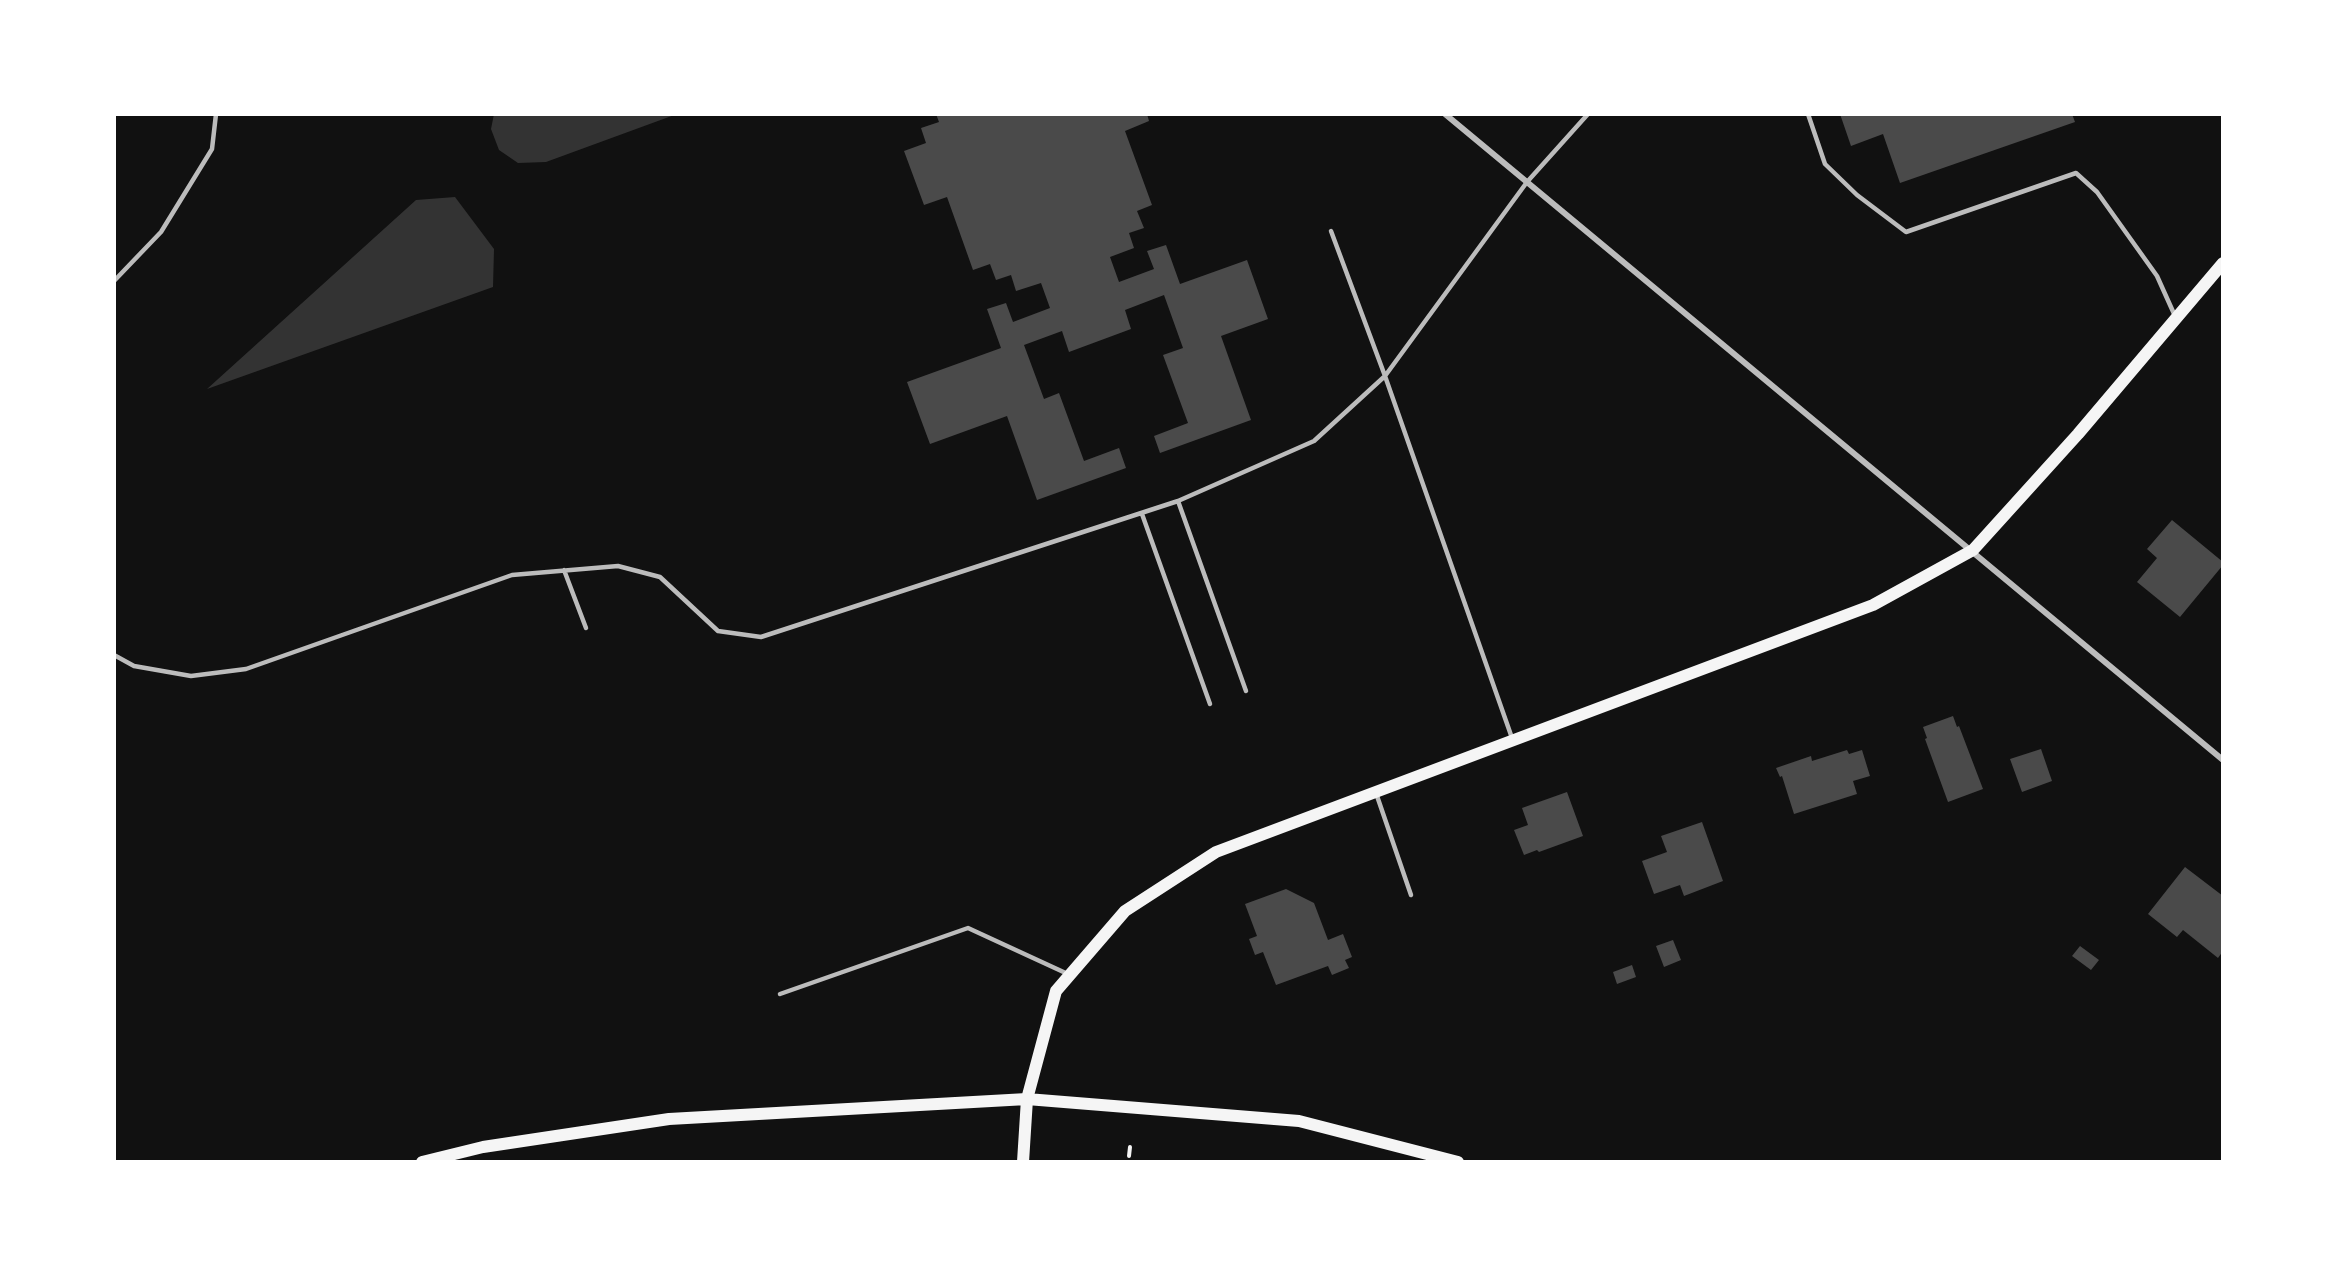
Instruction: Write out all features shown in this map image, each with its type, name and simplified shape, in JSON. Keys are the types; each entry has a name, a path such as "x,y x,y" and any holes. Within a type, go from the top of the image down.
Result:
{"main road":[{"path":"1023,1162 1027,1099 1056,991 1125,911 1216,852 1873,605 1973,550 2078,434 2223,263"},
{"path":"422,1162 483,1147 669,1119 1027,1099 1299,1121 1458,1162"}],"street":[{"path":"1445,114 1973,550 2223,760"}],"lane":[{"path":"114,280 161,232 212,149 216,114"},
{"path":"114,655 134,666 191,676 246,669 512,575 618,566 660,577 718,631 761,637 1178,501 1314,441 1385,376 1527,182 1588,114"},
{"path":"1808,114 1826,164 1857,195 1906,232 2076,173 2097,192 2157,276 2176,320"},
{"path":"1331,231 1385,376 1513,741"},
{"path":"1178,501 1246,691"},
{"path":"1142,514 1210,704"},
{"path":"564,570 586,628"},
{"path":"1376,793 1412,895"},
{"path":"780,994 968,928 1070,975"}],"path":[{"path":"1129,1156 1130,1147"}],"shaded area":[{"path":"494,114 677,114 546,162 518,163 499,150 491,129"},
{"path":"455,197 494,249 493,287 207,389 416,200"}],"building":[{"path":"936,114 1147,114 1149,121 1125,131 1152,205 1137,211 1144,228 1129,233 1134,248 1110,257 1119,282 1154,269 1147,251 1166,245 1180,284 1247,260 1268,319 1221,336 1251,420 1160,453 1154,436 1188,423 1163,355 1183,348 1164,295 1125,310 1131,329 1069,352 1062,331 1024,345 1044,399 1059,393 1084,461 1119,448 1126,468 1037,500 1007,416 930,444 907,382 1001,348 987,309 1006,303 1013,322 1050,308 1041,283 1016,291 1011,275 996,280 990,264 973,270 947,197 924,205 904,151 926,143 921,128 939,122"},
{"path":"1840,114 2072,114 2075,122 1900,183 1883,134 1851,146"},
{"path":"2172,520 2223,562 2223,565 2180,617 2137,582 2157,558 2147,549"},
{"path":"1953,716 1983,789 1948,802 1925,739 1927,738 1923,727"},
{"path":"2041,749 2052,781 2022,792 2010,759"},
{"path":"1847,750 1849,754 1862,750 1870,776 1853,781 1857,794 1794,814 1782,776 1780,777 1776,768 1811,756 1812,761"},
{"path":"1567,792 1583,836 1524,855 1514,830 1528,825 1522,808"},
{"path":"1702,822 1723,881 1684,896 1680,885 1654,894 1642,861 1667,852 1661,836"},
{"path":"2185,867 2223,896 2223,951 2218,958 2183,930 2177,937 2148,914"},
{"path":"1286,889 1314,903 1328,940 1343,934 1352,957 1345,960 1349,968 1332,975 1328,966 1276,985 1263,952 1255,955 1249,939 1257,936 1245,904"},
{"path":"1673,940 1681,960 1664,967 1656,946"},
{"path":"2080,946 2099,960 2091,970 2072,956"},
{"path":"1632,965 1636,977 1617,984 1613,972"}]}
